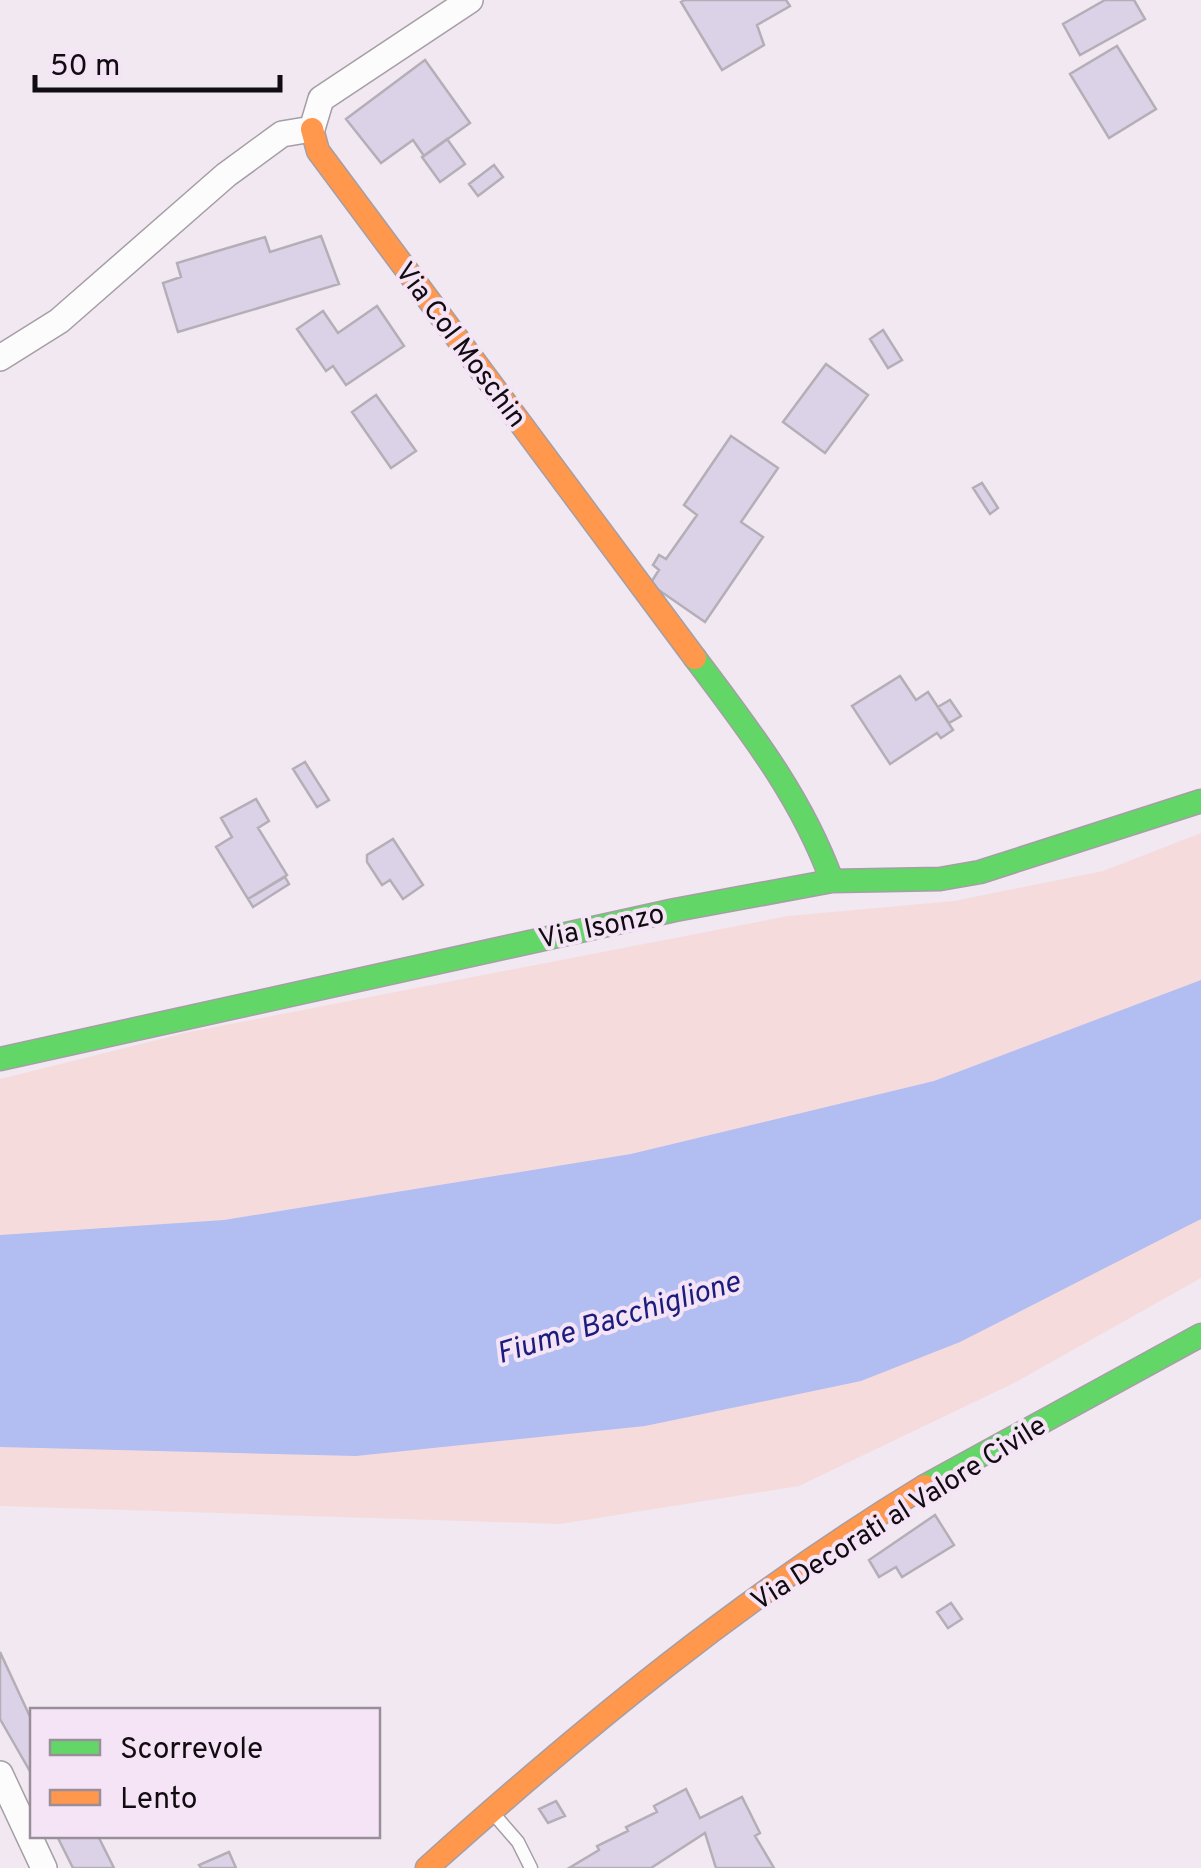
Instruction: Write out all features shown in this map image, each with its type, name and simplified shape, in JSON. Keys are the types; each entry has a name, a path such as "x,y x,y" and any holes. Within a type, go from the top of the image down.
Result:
{"street":[{"path":"0,358 59,321 226,175 282,134 312,129 321,100 470,0"},
{"name":"Via Col Moschin","path":"312,129 318,151 777,768 812,826 832,882"},
{"name":"Via Isonzo","path":"0,1059 534,939 832,882 940,879 980,872 1201,802"},
{"name":"Via Decorati al Valore Civile","path":"427,1868 490,1810 775,1583 1031,1428 1201,1335"},
{"path":"0,1774 44,1868"}],"lane":[{"path":"490,1810 518,1842 532,1868"}],"shaded area":[{"path":"1201,833 1201,1278 1014,1383 799,1486 560,1524 0,1506 0,1079 189,1032 788,916 954,901 1103,871"}],"water":[{"name":"Fiume Bacchiglione","path":"1201,980 1201,1219 960,1342 861,1381 645,1426 356,1456 0,1447 0,1235 224,1220 631,1154 934,1081"}],"building":[{"path":"786,0 790,6 757,25 764,45 722,70 681,2"},
{"path":"1105,0 1134,0 1145,19 1080,55 1063,24"},
{"path":"1117,46 1156,109 1109,138 1070,74"},
{"path":"425,60 470,123 424,156 413,140 381,163 346,119"},
{"path":"447,139 465,164 440,182 422,157"},
{"path":"494,165 503,177 478,196 469,184"},
{"path":"321,236 339,284 178,332 163,283 181,277 177,263 265,237 270,252"},
{"path":"377,306 404,346 346,385 333,366 326,371 297,329 323,311 338,333"},
{"path":"883,330 902,360 888,368 870,339"},
{"path":"826,364 868,395 825,453 783,422"},
{"path":"376,395 416,451 391,468 352,412"},
{"path":"731,436 778,468 741,522 763,537 705,622 650,584 659,570 653,565 659,555 666,559 697,515 684,505"},
{"path":"982,483 998,508 990,514 973,488"},
{"path":"900,676 916,700 928,692 953,730 941,738 937,733 890,764 852,706"},
{"path":"950,700 961,716 949,723 938,707"},
{"path":"305,762 329,800 317,807 293,769"},
{"path":"256,799 269,821 258,828 287,875 248,899 216,847 232,837 221,818"},
{"path":"393,839 423,885 403,899 390,880 382,885 367,862 367,855"},
{"path":"285,877 289,884 253,907 248,899"},
{"path":"935,1515 954,1545 902,1577 896,1567 879,1577 869,1560"},
{"path":"951,1603 962,1619 948,1628 937,1612"},
{"path":"0,1652 30,1717 30,1771 0,1719"},
{"path":"686,1789 700,1818 742,1797 760,1833 755,1836 774,1868 716,1868 705,1833 651,1868 569,1868 599,1850 597,1846 628,1831 626,1827 657,1812 654,1806"},
{"path":"556,1801 565,1816 548,1823 539,1809"},
{"path":"58,1838 99,1838 114,1868 73,1868"},
{"path":"229,1852 236,1868 199,1865"}],"traffic: fast":[{"path":"695,658 789,792 832,881"},
{"path":"0,1059 675,910 832,881 940,879 980,872 1201,801"},
{"path":"925,1486 1201,1335"}],"traffic: slow":[{"path":"312,129 318,151 695,658"},
{"path":"427,1868 667,1665 793,1572 925,1486"}]}
